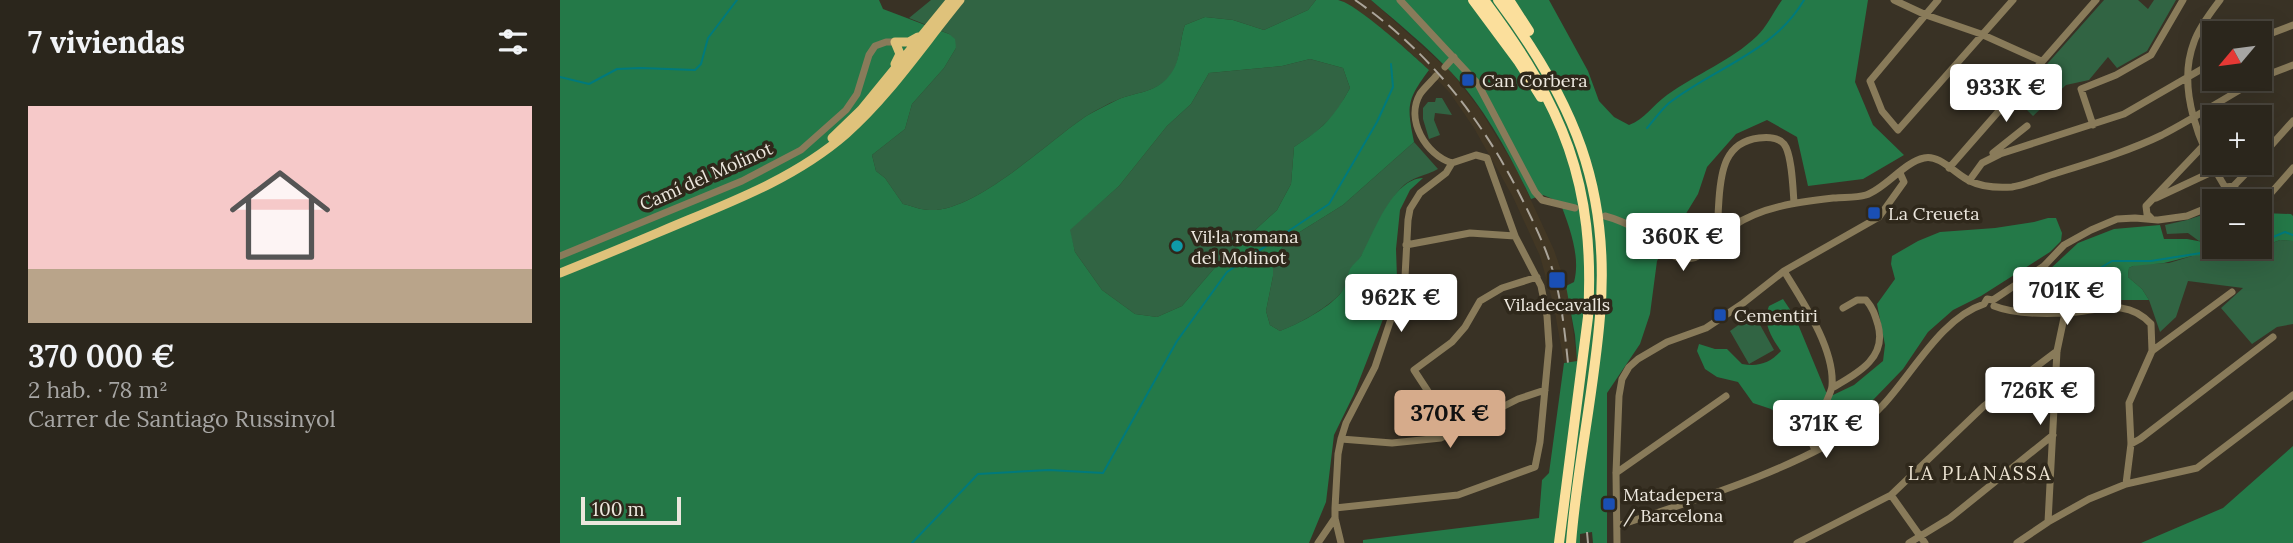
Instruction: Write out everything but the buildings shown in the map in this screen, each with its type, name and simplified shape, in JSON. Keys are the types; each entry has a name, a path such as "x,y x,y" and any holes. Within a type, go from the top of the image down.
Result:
{"highway":[{"path":"1473,0 1519,62 1546,108 1563,145 1588,236"},
{"path":"1483,0 1526,58 1561,124 1580,181 1588,236 1591,280 1588,317 1559,543"},
{"path":"1499,0 1536,52 1563,100"},
{"path":"1509,0 1540,49 1579,139 1591,178 1601,247 1600,318 1571,543"}],"main road":[{"path":"560,267 729,198 778,174 816,151 861,110 951,0"},
{"path":"560,273 749,195 811,161 845,134 880,99 960,0"},
{"path":"896,43 914,47 950,12"},
{"path":"896,43 923,35"},
{"path":"886,80 900,58 896,43"}],"street":[{"path":"1400,0 1478,84 1535,192 1542,200 1575,208"},
{"path":"1894,0 2041,61"},
{"path":"1938,0 1870,81 1882,111 1898,130 2012,0"},
{"path":"1949,168 2096,0"},
{"path":"2093,125 2081,89 2116,75 2151,55 2183,0"},
{"path":"2202,140 2194,118 2187,77 2194,42 2220,0"},
{"path":"2272,33 2293,25"},
{"name":"Camí del Molinot","path":"560,256 742,181 801,150 846,110 857,94 869,55 875,46 886,42 896,43"},
{"path":"2191,54 2194,61 2202,66"},
{"path":"1446,67 1454,57"},
{"path":"2272,74 2293,65"},
{"path":"1969,181 1982,163 1993,157 2124,114 2202,68"},
{"path":"1335,508 1458,495 1535,467 1545,390 1549,330 1541,286 1515,236 1487,158 1476,155 1452,163 1441,160 1422,139 1415,111 1420,94 1436,76"},
{"path":"1648,234 1678,259 1689,259 1705,254 1717,239 1751,216 1794,203 1866,195 1927,157 1936,159 1969,181 1982,186 2013,187 2089,163 2160,136 2237,91"},
{"path":"2272,144 2293,121"},
{"path":"1993,157 1993,153 2026,126"},
{"path":"1717,239 1724,164 1733,150 1748,139 1768,137 1784,144 1789,155 1794,203"},
{"path":"2135,218 2202,151"},
{"path":"1342,543 1335,508 1338,454 1346,423 1375,367 1405,277 1408,220 1414,200 1446,173 1452,163"},
{"path":"2272,192 2293,168"},
{"path":"1617,543 1616,473 1620,387 1629,367 1667,342 1706,328 1784,271 1879,217 1904,182 1899,173"},
{"path":"2151,201 2206,175"},
{"path":"2230,189 2245,175"},
{"path":"2145,209 2152,218"},
{"path":"1617,526 1723,491 1815,450 1866,422 1899,387 1942,332 1969,310 1984,304 1989,309 2012,285 2044,266 2064,245 2091,230 2117,219 2158,220 2187,216 2202,210"},
{"path":"1605,216 1623,221 1671,245 1695,247 1717,239"},
{"path":"1406,245 1470,233 1515,236"},
{"path":"1784,271 1803,300 1827,349 1832,388 1809,436 1815,450"},
{"path":"1431,396 1414,370 1452,342 1465,327 1480,301 1502,288 1537,277"},
{"path":"2152,351 2232,292"},
{"path":"1832,388 1872,360 1881,338 1874,309 1866,300 1857,300 1843,308"},
{"path":"1994,303 2009,310 2065,313 2105,307 2137,312 2151,324 2152,351 2129,403 2131,444 2126,484"},
{"path":"2048,522 2057,351 2065,313"},
{"path":"2131,444 2273,337"},
{"path":"1797,543 1891,495 1984,406 2057,351"},
{"path":"1342,439 1392,443 1441,438 1518,399 1545,390"},
{"path":"2017,543 2089,499 2126,484 2197,468 2293,394"},
{"path":"1616,473 1726,396"},
{"path":"1909,543 1922,540 2053,435"},
{"path":"1891,495 1922,540"},
{"path":"1318,543 1335,518"}],"shaded area":[{"path":"1340,0 1371,0 1452,73 1479,108 1516,168 1554,250 1568,291 1577,361 1564,363 1554,307 1540,256 1513,197 1474,128 1450,93 1413,55 1364,15"}],"green space":[{"path":"560,0 879,0 883,9 949,34 955,39 956,48 944,68 912,104 905,129 872,155 876,171 885,178 903,204 926,210 948,208 968,200 1012,173 1088,115 1117,100 1164,82 1176,65 1185,25 1205,17 1233,20 1264,30 1308,10 1316,0 1338,0 1371,20 1429,70 1410,104 1414,142 1343,205 1290,238 1273,259 1273,276 1266,311 1270,325 1280,331 1312,316 1340,294 1350,269 1361,256 1393,197 1402,187 1423,178 1410,190 1400,210 1396,249 1397,278 1354,394 1334,435 1326,502 1309,543 560,543","holes":["1310,59 1343,68 1350,88 1326,122 1294,147 1291,184 1277,210 1218,264 1182,306 1157,317 1135,314 1102,290 1075,252 1070,230 1119,186 1167,126 1191,104 1209,73 1282,66"]},
{"path":"931,0 1316,0 1308,10 1264,30 1233,20 1205,17 1185,25 1174,71 1164,82 1152,89 1124,97 1088,115 1012,173 968,200 948,208 929,210 903,204 885,178 876,171 872,155 905,129 912,104 944,68 956,48 949,34 909,18"},
{"path":"1371,0 1549,0 1588,71 1599,101 1614,117 1629,125 1640,119 1667,95 1747,45 1764,28 1782,0 1868,0 1855,82 1873,125 1904,155 1863,179 1808,186 1797,137 1767,120 1736,134 1707,167 1698,194 1657,261 1650,314 1640,344 1607,393 1607,543 1593,543 1592,532 1580,534 1580,543 1363,543 1363,540 1539,518 1542,480 1549,473 1564,363 1577,361 1566,286 1574,282 1575,252 1560,202 1543,195 1531,199 1496,132 1463,86 1432,53"},
{"path":"2104,0 2138,0 2148,9 2154,0 2176,0 2147,51 2117,68 2108,57 2089,80 2066,85 2033,116 2016,99"},
{"path":"1310,59 1343,68 1350,88 1336,113 1315,133 1294,147 1291,184 1277,210 1218,264 1182,306 1157,317 1135,314 1102,290 1075,252 1069,230 1119,186 1167,126 1191,104 1209,73 1282,66"},
{"path":"1436,98 1442,98 1452,115 1435,113 1434,120 1440,135 1429,139 1423,108 1428,102 1435,102"},
{"path":"1414,142 1438,169 1409,181 1394,196 1360,258 1351,269 1342,292 1319,311 1287,328 1280,331 1270,325 1266,311 1273,276 1273,259 1290,238 1343,205"},
{"path":"2272,213 2291,214 2293,241 2280,240 2272,243"},
{"path":"2202,215 2202,240 2199,241 2188,233 2167,234 2165,225"},
{"path":"2056,218 2062,233 2061,241 2050,252 1981,296 1953,310 1928,332 1903,369 1874,399 1848,422 1824,434 1816,434 1787,421 1771,409 1753,403 1738,382 1717,377 1705,369 1697,351 1699,344 1715,349 1727,349 1742,364 1754,365 1773,359 1781,351 1769,329 1767,312 1769,306 1783,299 1795,317 1826,392 1833,395 1854,385 1883,361 1885,345 1877,304 1895,279 1892,256 1940,232 1995,228"},
{"path":"2160,225 2164,239 2202,242 2202,256 2129,268 2128,277 2142,289 2149,300 2049,300 2020,297 2078,243 2114,229"},
{"path":"2280,240 2293,241 2293,324 2277,327 2252,344 2221,308 2243,288 2188,281 2176,317 2160,332 2149,300 2142,289 2128,277 2129,268 2137,264 2169,263 2192,256 2202,256 2202,259 2272,259 2272,243"},
{"path":"1754,314 1774,350 1749,364 1730,331"},
{"path":"2293,446 2293,543 2141,543 2223,508"}],"waterway":[{"path":"560,77 589,84 617,69 695,70 701,64 708,38 737,0"},
{"path":"1647,128 1669,103 1777,33 1804,0"},
{"path":"912,543 978,474 1049,470 1103,473 1177,341 1227,272 1329,204 1377,122 1393,87 1391,64"},
{"path":"2272,238 2285,232 2293,235"},
{"path":"2067,284 2112,261 2151,261 2202,253"}],"railway":[{"path":"1355,0 1382,20 1430,64 1471,115 1507,170 1536,228 1552,268 1568,363"},
{"path":"1587,532 1588,543"}],"place":[{"name":"Can Corbera","path":"1468,80"},
{"name":"La Creueta","path":"1874,213"},
{"name":"Vil·la romana del Molinot","path":"1177,246"},
{"name":"Viladecavalls","path":"1557,280"},
{"name":"Cementiri","path":"1720,315"},
{"name":"Matadepera / Barcelona","path":"1609,504"}],"district":[{"name":"LA PLANASSA","path":"1980,473"}]}
